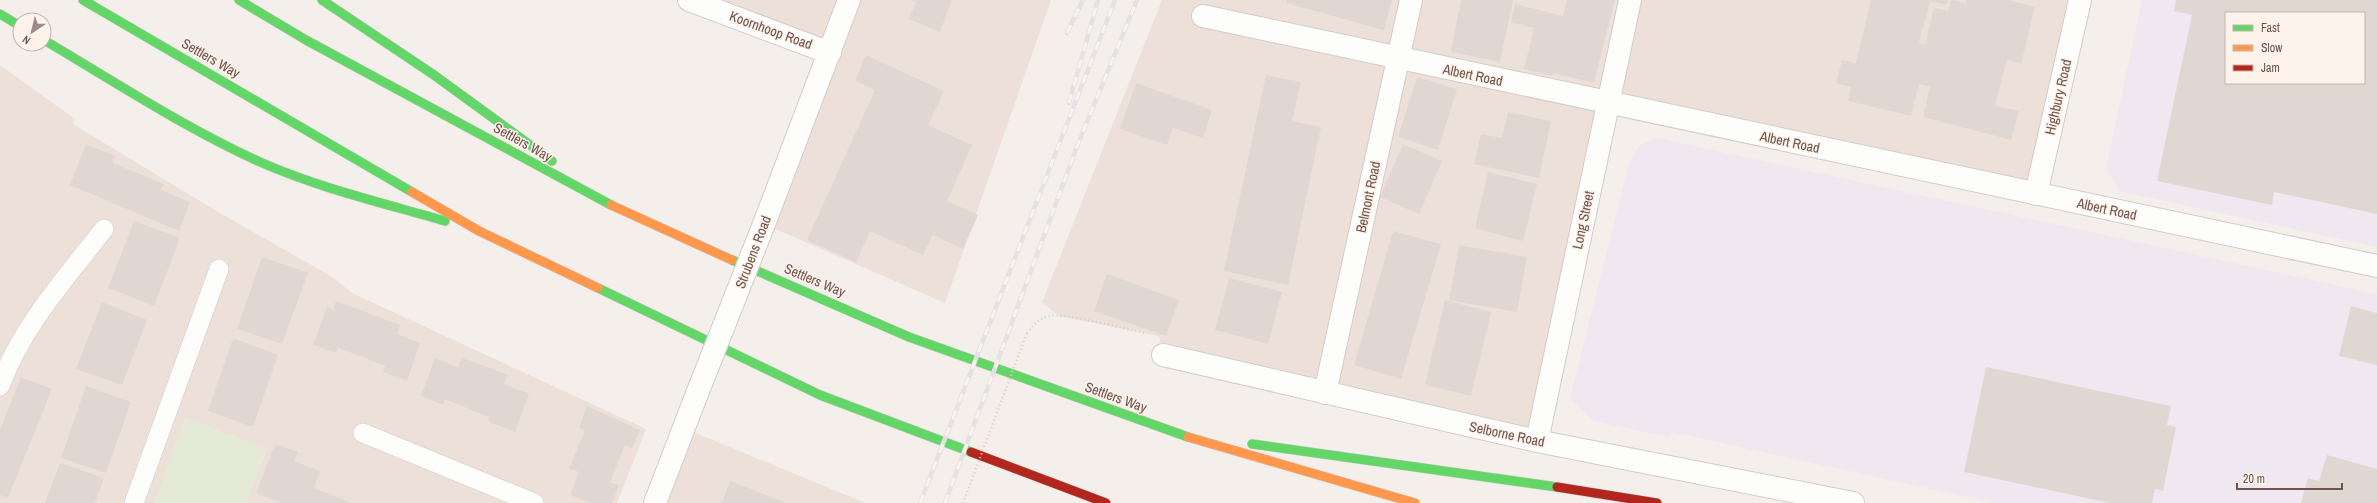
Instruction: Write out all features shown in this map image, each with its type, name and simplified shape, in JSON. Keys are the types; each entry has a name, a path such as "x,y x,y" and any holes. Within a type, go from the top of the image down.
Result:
{"highway":[{"name":"Settlers Way","path":"84,0 479,231 820,395 1106,503"},
{"name":"Settlers Way","path":"239,0 306,40 618,209 909,337 1178,434 1415,503"},
{"path":"322,0 434,75 618,209"},
{"path":"0,14 12,21"},
{"path":"52,45 186,123 261,162 331,188 479,231"},
{"path":"1178,434 1621,496 1657,503"}],"street":[{"name":"Koornhoop Road","path":"689,0 830,53"},
{"name":"Strubens Road","path":"655,503 830,53 849,0"},
{"name":"Belmont Road","path":"1325,393 1411,0"},
{"name":"Long Street","path":"1537,441 1607,103 1630,0"},
{"name":"Highbury Road","path":"2036,194 2080,0"},
{"name":"Albert Road","path":"1203,16 1398,59 2377,266"},
{"name":"Selborne Road","path":"1163,355 1537,441 1853,503"}],"lane":[{"path":"0,386 15,350 34,318 104,229"},
{"path":"134,503 219,269"},
{"path":"363,433 534,503"}],"path":[{"path":"963,503 1027,333 1036,322 1050,316 1085,320 1159,336 1163,355"}],"shaded area":[{"path":"689,0 1051,0 945,303 764,224 830,53"},
{"path":"1162,0 2080,0 2036,194 1607,103 1537,441 1163,355 1159,336 1059,316 1042,302"},
{"path":"2142,0 2377,0 2377,247 2119,191 2106,168"},
{"path":"0,65 75,119 73,124 218,212 331,276 352,293 646,429 617,503 246,503 267,449 185,418 155,503 0,503"},
{"path":"1657,138 2377,294 2377,503 1994,503 1672,432 1669,437 1594,421 1570,398 1629,163 1639,146"},
{"path":"684,428 865,503 655,503"}],"green space":[{"path":"185,418 267,449 246,503 155,503"}],"building":[{"path":"910,0 952,0 940,32 909,19 916,2"},
{"path":"1287,0 1392,0 1384,30 1286,3"},
{"path":"1461,0 1513,0 1500,62 1451,52"},
{"path":"1567,0 1615,0 1594,83 1553,73 1552,76 1524,69 1534,28 1511,22 1515,4 1563,16"},
{"path":"1871,0 1948,0 1947,5 1930,1 1919,43 1925,44 1934,8 1948,11 1951,0 1966,3 1967,0 2007,0 2035,7 2021,64 2007,60 1995,106 2019,111 2011,140 1923,117 1930,87 1919,84 1911,116 1848,101 1851,87 1836,83 1842,60 1856,63"},
{"path":"2176,0 2377,0 2377,214 2274,192 2272,205 2157,181 2192,15 2174,11"},
{"path":"866,55 944,91 928,125 972,145 947,201 978,215 963,249 933,235 923,255 870,231 856,262 807,240 875,90 855,81"},
{"path":"1266,75 1301,82 1292,121 1321,127 1288,285 1224,271"},
{"path":"1417,77 1457,89 1438,150 1398,137"},
{"path":"1136,83 1212,110 1203,138 1173,128 1167,145 1120,129"},
{"path":"1508,112 1551,121 1539,178 1474,164 1481,134 1502,138"},
{"path":"86,144 115,156 113,163 164,184 161,190 190,202 179,231 70,185"},
{"path":"1403,144 1442,161 1419,214 1380,197"},
{"path":"1488,172 1537,184 1523,241 1475,228"},
{"path":"134,221 180,238 154,306 108,288"},
{"path":"1393,231 1441,244 1401,379 1354,365"},
{"path":"1459,245 1527,257 1517,312 1449,300"},
{"path":"262,257 308,273 282,344 237,329"},
{"path":"1107,274 1179,300 1166,336 1094,311"},
{"path":"1229,278 1282,292 1268,344 1215,330"},
{"path":"1445,300 1491,312 1471,396 1425,385"},
{"path":"336,301 400,325 397,334 420,343 407,381 383,372 385,366 363,357 338,348 336,353 313,345 327,307 333,310"},
{"path":"102,302 147,320 122,385 76,369"},
{"path":"2351,306 2377,313 2377,365 2339,356"},
{"path":"233,338 278,355 253,427 208,411"},
{"path":"435,358 458,367 462,358 485,366 508,375 504,384 529,394 515,432 488,421 489,417 445,399 443,405 421,396"},
{"path":"1986,367 2171,406 2167,425 2176,427 2163,491 2155,489 2152,503 2110,503 1964,472"},
{"path":"21,377 52,389 8,498 0,495 0,430"},
{"path":"86,386 131,402 106,473 61,458"},
{"path":"587,406 640,430 632,448 625,445 610,482 619,485 612,503 590,503 570,495 579,472 569,469 585,430 579,428"},
{"path":"275,444 298,452 294,461 320,471 314,488 352,503 281,503 256,493"},
{"path":"2327,455 2377,469 2377,503 2301,503 2308,478 2319,481"},
{"path":"60,463 104,478 95,503 45,503"},
{"path":"730,481 786,503 722,503"}],"railway":[{"path":"1067,33 1083,0"},
{"path":"1069,103 1098,0"},
{"path":"920,503 1115,0"},
{"path":"945,503 1078,144 1137,0"}],"traffic: fast":[{"path":"83,0 412,192"},
{"path":"239,0 306,40 611,205"},
{"path":"322,0 434,75 552,161"},
{"path":"0,14 12,21"},
{"path":"52,45 177,120 260,162 305,180 445,221"},
{"path":"732,260 909,337 1188,437"},
{"path":"598,288 820,395 971,452"},
{"path":"1252,444 1557,487"}],"traffic: slow":[{"path":"412,192 479,231 598,288"},
{"path":"611,205 732,260"},
{"path":"1188,437 1415,503"}],"traffic: jam":[{"path":"971,452 1106,503"},
{"path":"1557,487 1657,503"}]}
